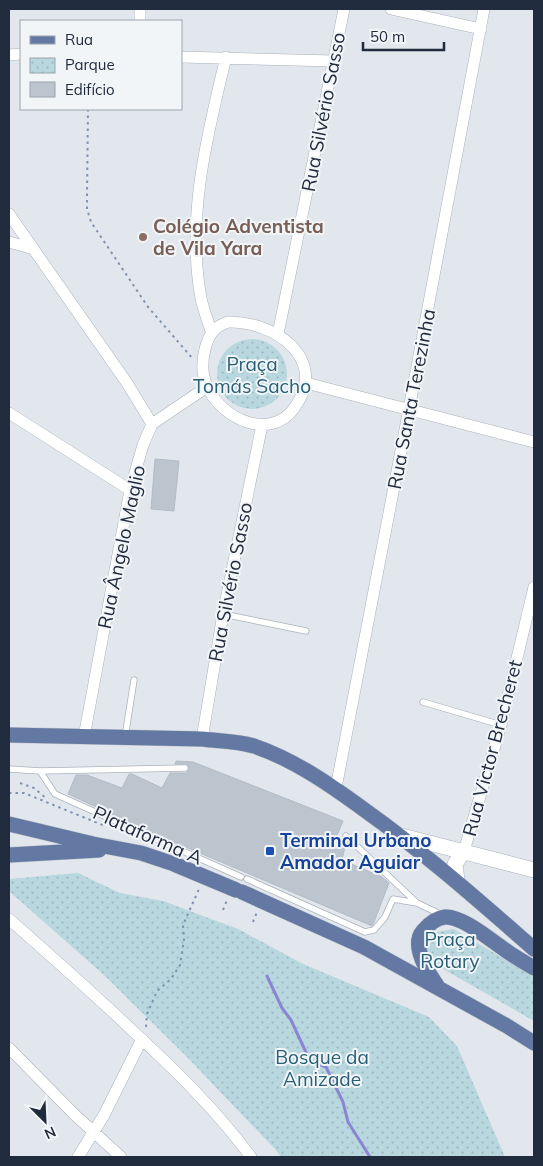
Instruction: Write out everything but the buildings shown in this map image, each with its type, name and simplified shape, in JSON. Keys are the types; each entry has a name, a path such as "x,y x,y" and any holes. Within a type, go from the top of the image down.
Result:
{"main road":[{"path":"9,735 202,739 254,746 336,788 402,836 534,948"},
{"path":"9,824 141,853 205,877 242,885 364,947 507,1026 534,1043"},
{"path":"9,855 118,849"},
{"path":"439,988 425,963 419,946 420,934 439,918 446,917 462,921 534,968"}],"street":[{"name":"Rua Silvério Sasso","path":"278,334 344,9"},
{"path":"391,9 480,29"},
{"name":"Rua Santa Terezinha","path":"336,788 484,9"},
{"path":"182,56 334,61"},
{"path":"212,331 202,300 197,266 197,213 204,152 226,57"},
{"path":"9,214 127,383 152,424 207,387"},
{"path":"9,242 34,249"},
{"path":"228,322 258,325 278,334 292,346 301,361 306,384 302,396 286,417 275,423 250,423 230,414 219,404 207,387 203,369 206,347 212,331 228,322"},
{"path":"306,384 534,442"},
{"path":"9,417 130,490"},
{"name":"Rua Ângelo Maglio","path":"84,737 130,490 143,445 152,424"},
{"name":"Rua Silvério Sasso","path":"202,739 223,614 262,424"},
{"name":"Rua Victor Brecheret","path":"464,851 501,725 534,587"},
{"path":"402,836 534,870"},
{"path":"457,881 455,864 464,851"},
{"path":"9,919 142,1039 211,1107 251,1157"},
{"path":"78,1157 104,1116 142,1039"},
{"path":"9,1048 74,1115 121,1157"}],"lane":[{"path":"223,614 306,631"},
{"path":"125,737 134,680"},
{"path":"423,702 501,725"},
{"path":"9,769 40,771 185,768"},
{"name":"Plataforma A","path":"40,771 55,794 242,885 365,932 374,930 386,917 394,899 417,903"},
{"path":"346,836 417,903 446,917"}],"path":[{"path":"88,110 87,209 91,222 148,307 203,369"},
{"path":"20,783 34,788 52,804"},
{"path":"9,793 24,793 107,827"},
{"path":"142,1039 148,1014 157,991 171,979 180,965 184,925 205,877"}],"green space":[{"name":"Praça Tomás Sacho","path":"252,339 265,342 277,349 284,361 287,374 284,387 277,399 265,406 252,409 239,406 227,399 220,387 217,374 220,361 227,349 239,342"},
{"name":"Bosque da Amizade","path":"78,873 120,893 163,901 238,929 303,964 429,1017 457,1046 505,1157 281,1157 187,1057 104,975 9,891 9,879"},
{"name":"Praça Rotary","path":"454,929 534,977 534,1021 431,962 427,951 427,941 436,932"}],"waterway":[{"path":"267,976 282,1008 291,1020 310,1061 326,1067 343,1102 348,1122 370,1157"}],"place":[{"name":"Colégio Adventista de Vila Yara","path":"143,237"},
{"name":"Terminal Urbano Amador Aguiar","path":"270,851"}]}
